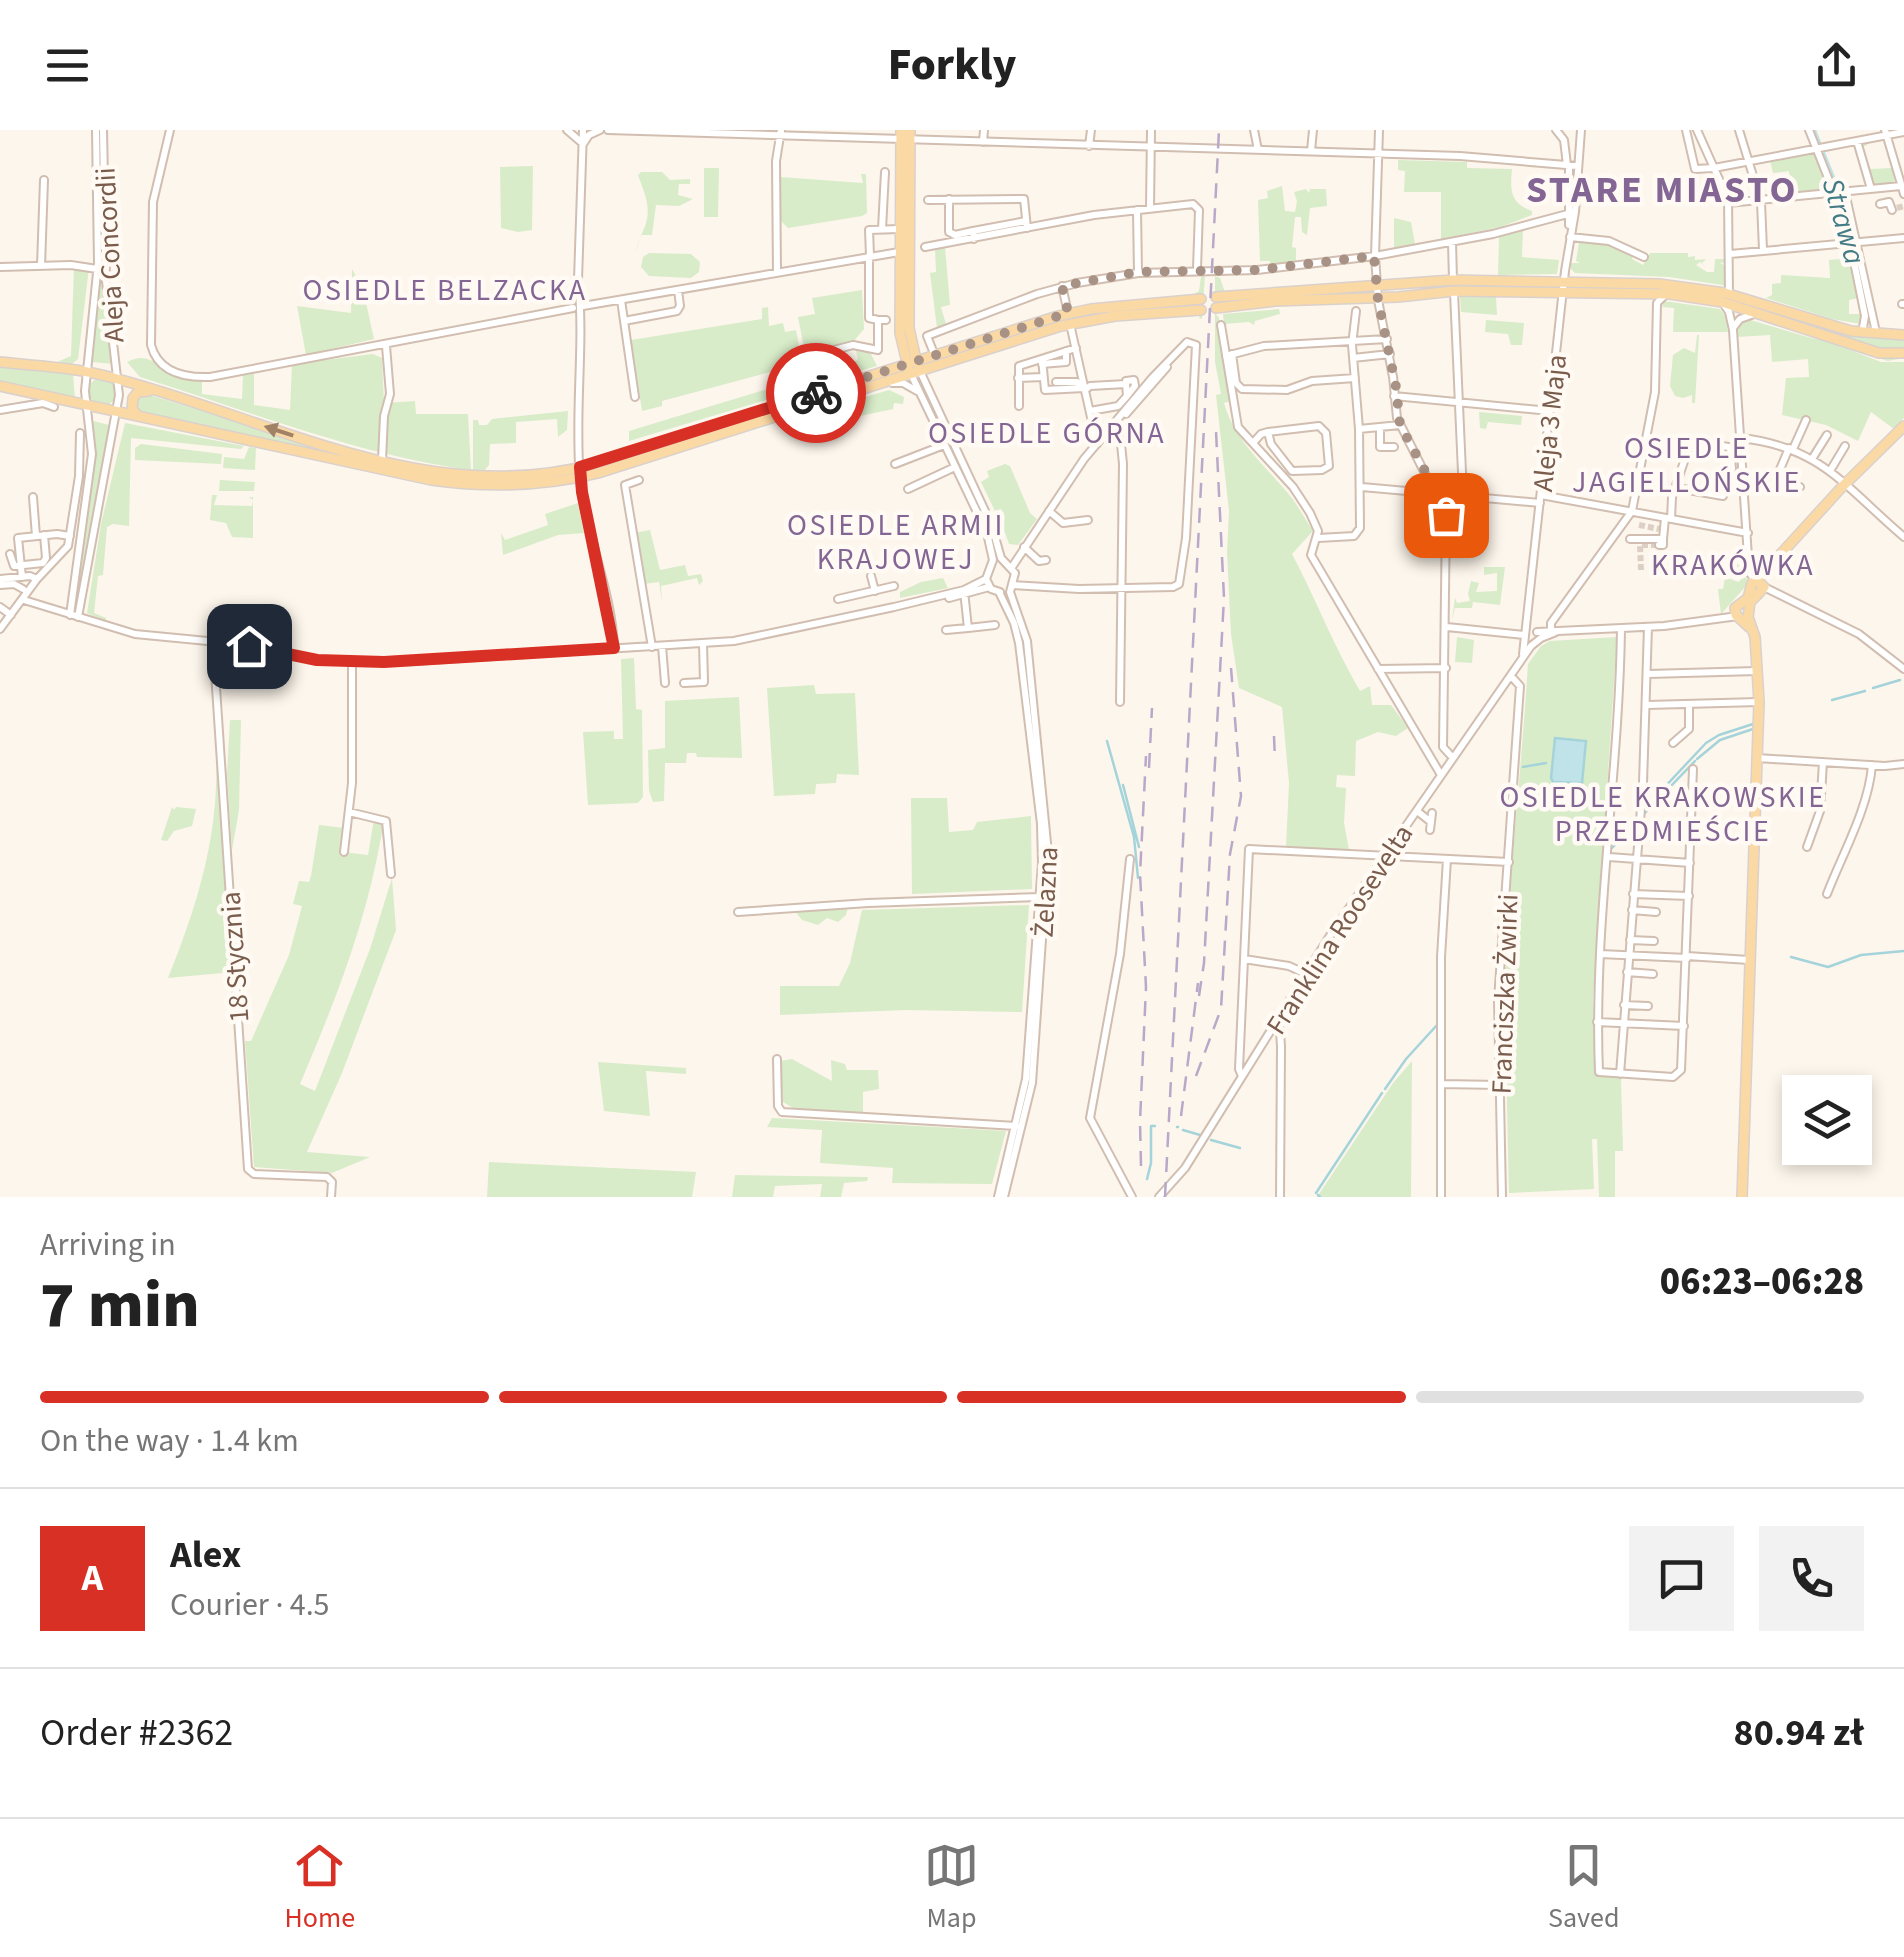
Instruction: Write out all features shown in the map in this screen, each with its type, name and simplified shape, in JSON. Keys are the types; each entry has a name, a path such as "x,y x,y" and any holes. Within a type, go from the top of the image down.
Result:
{"main road":[{"path":"886,372 901,342 899,252 905,135"},
{"path":"904,155 908,328 913,368"},
{"path":"1564,288 1578,283 1659,284 1862,332 1904,335"},
{"path":"1216,303 1453,285 1564,288 1662,298 1725,298 1759,314 1878,353 1904,354"},
{"path":"0,386 468,486 528,485 703,440 880,384 935,356 1069,319 1201,304"},
{"path":"0,362 118,380 428,472 517,478 580,472 707,428 1069,319"},
{"path":"901,342 913,368"},
{"path":"141,418 132,409 134,396 142,391 156,392"},
{"path":"1742,1197 1758,702 1754,633 1742,611 1769,566 1904,426"},
{"path":"703,440 707,428"}],"street":[{"name":"Aleja Concordii","path":"74,616 92,454 86,373 97,270 100,130"},
{"name":"Aleja Concordii","path":"74,616 115,413 118,380 106,281 100,130"},
{"path":"170,130 153,209 151,345 154,356 179,375 210,377 578,307 899,252"},
{"path":"567,130 576,134 582,145"},
{"path":"583,130 578,280 580,472 614,648"},
{"path":"582,145 589,135 600,130"},
{"path":"608,130 905,135 1031,144 1378,154 1572,167"},
{"path":"983,142 984,130"},
{"path":"1031,144 1032,130"},
{"path":"1089,146 1092,130"},
{"path":"1150,208 1151,130"},
{"path":"1252,130 1255,150"},
{"path":"1311,151 1313,130"},
{"path":"1380,130 1374,256 1377,292 1400,425 1439,496 1446,517 1443,748 1453,758"},
{"path":"1556,130 1564,140 1572,167"},
{"path":"1572,167 1581,130"},
{"path":"1686,130 1695,169 1904,132"},
{"path":"1697,130 1728,203 1730,254 1725,298 1733,330 1750,575 1759,587 1859,634 1902,669"},
{"path":"1739,130 1760,200 1763,250"},
{"path":"1809,130 1840,192 1877,334"},
{"path":"1838,130 1842,143"},
{"path":"778,272 776,161 781,133"},
{"path":"1728,203 1871,189 1903,190 1886,133"},
{"path":"904,155 905,135"},
{"path":"1857,141 1871,189"},
{"name":"Aleja 3 Maja","path":"1531,636 1530,610 1570,237 1572,167"},
{"path":"882,229 885,172"},
{"path":"41,266 44,180"},
{"path":"949,199 950,233 974,235"},
{"path":"928,200 1024,199 1027,225"},
{"path":"925,247 1027,225 1196,204 1197,269"},
{"path":"1137,210 1138,272"},
{"path":"935,356 926,337 929,335 1062,286 1138,272 1257,270 1374,256 1503,232 1572,212"},
{"path":"802,358 853,345 878,350 882,320 869,318 869,230 900,228"},
{"path":"1570,237 1609,241 1644,257"},
{"path":"1376,238 1378,247 1386,253"},
{"path":"1730,254 1904,238"},
{"path":"1854,241 1865,316 1862,332"},
{"path":"1452,242 1463,495"},
{"path":"0,268 71,265 97,270"},
{"path":"1566,272 1578,283"},
{"path":"1062,286 1097,444"},
{"path":"624,321 678,311 678,290"},
{"path":"1554,632 1551,623 1632,512 1655,390 1662,298"},
{"path":"621,300 635,398"},
{"path":"1318,538 1354,536 1360,528 1360,430 1353,358 1356,310"},
{"path":"1733,330 1740,319 1759,314"},
{"path":"1221,325 1236,384 1242,389 1288,390 1312,380 1355,378"},
{"path":"1229,355 1264,346 1386,339"},
{"path":"988,583 999,592 1013,583 1122,588 1178,584 1186,538 1196,345 1188,342 1152,376 1097,444 1023,548 1008,564 991,565"},
{"path":"382,460 384,416 390,394 386,346"},
{"path":"1019,406 1019,366 1076,348"},
{"path":"62,370 80,366 88,352"},
{"path":"1353,358 1390,354"},
{"path":"1229,355 1237,423 1299,494 1318,528 1311,554 1441,775"},
{"path":"1042,361 1045,390 1126,384 1127,396 1117,406 1089,411"},
{"path":"913,368 919,392 987,533 991,565 988,583"},
{"name":"Żelazna","path":"913,368 1008,564 1030,662 1048,827 1032,1083 1001,1197"},
{"path":"1018,378 1043,376"},
{"path":"1056,382 1076,382 1085,387"},
{"path":"880,384 903,383 919,392"},
{"path":"1396,396 1550,411"},
{"path":"0,410 44,403 54,407"},
{"path":"1800,487 1778,474 1806,420"},
{"path":"1114,424 1120,434 1123,464 1120,702"},
{"path":"1253,443 1260,434 1268,432 1316,425 1322,427 1330,465 1322,470 1293,472 1271,444 1268,432"},
{"path":"1360,430 1400,425"},
{"path":"1380,428 1380,447 1394,446"},
{"path":"4,621 67,547 79,476 80,433"},
{"path":"1812,459 1827,436"},
{"path":"1740,438 1791,449 1812,459 1848,484 1904,538"},
{"path":"1630,539 1661,542 1661,529 1668,518 1688,440 1741,449"},
{"path":"895,464 944,445"},
{"path":"1830,471 1845,446"},
{"path":"1677,485 1721,498 1732,469 1730,448"},
{"path":"908,490 955,467"},
{"path":"1729,474 1743,473"},
{"path":"639,480 625,485 652,646"},
{"path":"1362,487 1439,496 1541,499 1748,534"},
{"path":"10,554 12,564 21,566 44,561 33,498"},
{"path":"1049,511 1064,523 1088,520"},
{"path":"1736,532 1746,511"},
{"path":"22,577 18,538 70,536"},
{"path":"1023,548 1039,560 1046,560"},
{"path":"871,576 874,591"},
{"path":"0,582 22,577 37,579"},
{"path":"0,582 23,589"},
{"path":"24,600 134,634 352,662 744,639 965,592 988,583"},
{"path":"838,600 894,586"},
{"path":"965,592 968,628"},
{"name":"Żelazna","path":"999,592 1016,629 1026,695 1042,830 1042,898"},
{"path":"0,606 4,621"},
{"path":"1447,627 1531,636 1718,621 1742,611"},
{"path":"946,630 995,624"},
{"path":"1620,1074 1648,628"},
{"path":"1621,629 1600,954 1599,1072 1673,1077 1681,1070 1694,768"},
{"name":"Franklina Roosevelta","path":"1159,1197 1185,1168 1306,974 1521,662 1531,636"},
{"name":"18 Stycznia","path":"214,642 248,1168 254,1174 328,1178 332,1182 332,1197"},
{"path":"684,683 704,682 702,643"},
{"path":"662,646 665,683"},
{"path":"344,852 352,766 352,662"},
{"path":"1378,669 1446,668"},
{"path":"1648,674 1757,671"},
{"name":"Franciszka Żwirki","path":"1502,1197 1499,972 1520,686 1510,676"},
{"path":"1646,705 1758,702"},
{"path":"1673,743 1690,730 1688,704"},
{"path":"1757,758 1904,764"},
{"path":"1807,848 1820,811 1823,762"},
{"path":"1826,894 1870,782 1872,765"},
{"path":"1416,811 1431,821"},
{"path":"348,812 386,821 391,874"},
{"path":"1242,1077 1239,1069 1249,849 1508,862"},
{"path":"1608,857 1690,863"},
{"path":"1441,1197 1441,957 1447,859"},
{"path":"1130,860 1120,954 1090,1120 1132,1197"},
{"path":"1633,894 1690,896"},
{"path":"738,912 1042,898"},
{"path":"1632,910 1656,912"},
{"path":"1630,940 1654,940"},
{"path":"1600,954 1750,960"},
{"path":"1244,958 1289,966 1306,974"},
{"path":"1627,972 1653,974"},
{"path":"1624,1005 1648,1006"},
{"path":"1597,1022 1684,1026"},
{"path":"1276,1023 1280,1033 1280,1197"},
{"path":"777,1059 782,1112 1019,1127"},
{"path":"1441,1084 1500,1084"}],"green space":[{"path":"1870,143 1863,147 1870,169 1892,168 1895,184 1873,186 1861,145"},
{"path":"1814,152 1828,190 1792,193 1789,171 1773,173 1770,160"},
{"path":"1398,160 1467,162 1467,168 1512,169 1513,195 1532,215 1501,227 1441,239 1441,192 1404,192 1405,171 1398,170"},
{"path":"533,166 532,230 501,228 500,167"},
{"path":"704,168 719,168 718,217 704,217"},
{"path":"662,172 670,180 690,179 690,184 679,184 678,195 693,199 679,206 656,205 652,235 641,235 648,208 638,175"},
{"path":"861,174 866,174 867,213 862,216 788,228 780,220 780,177 863,183"},
{"path":"1282,186 1285,211 1295,212 1294,192 1306,189 1309,193 1310,189 1326,189 1327,206 1310,208 1307,235 1302,232 1301,217 1295,217 1292,247 1296,248 1296,262 1270,265 1270,261 1260,261 1258,200 1268,198 1267,191"},
{"path":"1394,218 1411,222 1415,244 1394,248"},
{"path":"1523,229 1522,257 1559,260 1557,274 1498,275 1499,237"},
{"path":"1579,242 1608,244 1643,265 1650,253 1688,253 1695,260 1706,259 1702,263 1706,267 1700,262 1696,265 1714,272 1715,259 1725,259 1727,262 1720,263 1726,266 1729,286 1669,277 1575,273 1571,263 1580,263 1576,261"},
{"path":"945,247 950,305 941,307 946,324 937,328 930,273 936,272 935,249"},
{"path":"649,253 691,254 700,262 699,272 691,278 649,276 641,267 643,257"},
{"path":"1851,258 1859,298 1849,300 1849,314 1861,314 1861,324 1766,298 1772,295 1772,284 1781,283 1781,275 1830,278 1829,260"},
{"path":"103,264 114,364 91,362"},
{"path":"74,266 89,268 78,359 72,364 57,362 71,356"},
{"path":"352,269 363,289 374,339 306,355 297,306 351,313"},
{"path":"1205,275 1202,319 1201,312 1106,314 1061,323 1060,319 1075,308 1071,307 1193,295 1199,291 1201,277"},
{"path":"1215,276 1220,278 1225,292 1248,302 1215,313"},
{"path":"862,290 864,329 853,342 805,353 798,317 815,314 812,298"},
{"path":"1721,295 1833,328 1904,339 1904,351 1883,351"},
{"path":"1460,297 1496,297 1497,315 1461,312"},
{"path":"1664,301 1720,309 1726,317 1728,332 1673,332 1674,308 1662,307"},
{"path":"768,307 769,326 783,323 785,332 796,330 802,363 797,369 776,375 774,371 662,401 662,406 642,411 631,340 762,319 762,308"},
{"path":"1279,309 1280,314 1255,321 1254,325 1224,324 1223,314"},
{"path":"1215,313 1219,318 1231,401 1224,403 1229,416 1242,440 1291,496 1313,531 1292,554 1360,691 1370,686 1372,705 1391,705 1408,728 1396,736 1378,732 1356,741 1355,776 1337,775 1336,787 1346,788 1344,823 1349,850 1286,847 1289,783 1282,707 1239,688 1231,634 1229,511 1216,395 1221,394 1215,362"},
{"path":"1747,319 1818,340 1792,328 1881,357 1904,358 1888,361 1845,348 1881,362 1904,362 1904,418 1894,429 1871,412 1858,441 1826,425 1782,415 1786,378 1809,377 1808,359 1772,362 1770,335 1737,337 1739,325"},
{"path":"1486,320 1524,323 1522,345 1511,345 1508,334 1485,332"},
{"path":"1697,335 1692,403 1692,395 1675,396 1670,386 1673,355 1684,348 1695,353"},
{"path":"856,351 870,352 877,366 813,385 811,375 858,360"},
{"path":"373,354 382,358 384,403 415,401 416,414 468,414 471,470 387,454 304,431 140,377 127,362 148,359 177,376 202,379 202,394 242,399 243,373 254,371 254,405 290,410 292,364"},
{"path":"0,364 73,373 75,400 0,384"},
{"path":"102,378 112,382 116,392 112,402 102,406 92,402 88,392 92,382"},
{"path":"804,378 806,388 629,441 629,431"},
{"path":"889,390 904,397 903,404 894,403 893,409 789,431 781,422"},
{"path":"143,393 331,453 141,415 136,413 134,401"},
{"path":"568,411 567,430 558,437 557,419 516,422 516,443 490,444 489,465 484,471 473,470 473,420 487,425 492,419"},
{"path":"1479,412 1522,416 1521,425 1488,422 1486,429 1480,428"},
{"path":"93,421 109,425 77,605 74,604 94,449"},
{"path":"125,423 244,446 241,449 131,438 129,526 107,527 103,575 98,576 94,613 106,621 87,613 101,524"},
{"path":"141,444 222,454 221,464 135,460 135,448"},
{"path":"249,447 256,448 255,470 223,468 224,457 244,459"},
{"path":"1005,464 1010,466 1030,513 1037,519 1018,545 1009,544 1001,509 995,511 981,482 989,477 987,471"},
{"path":"220,480 255,482 254,491 219,491"},
{"path":"212,495 217,495 214,505 252,506 253,500 253,538 232,537 226,523 210,520"},
{"path":"578,503 584,533 558,535 503,555 501,533 505,540 548,525 545,514"},
{"path":"1463,509 1465,552 1453,552 1451,510"},
{"path":"650,530 660,570 685,565 688,576 701,574 703,581 699,585 697,578 661,586 662,602 659,582 644,584 634,533"},
{"path":"1731,562 1746,568 1738,566 1737,570 1728,571 1728,578 1738,582 1741,571 1746,571 1747,585 1721,614 1718,589 1723,589 1727,567"},
{"path":"1484,567 1505,567 1500,605 1473,602 1472,608 1455,608 1452,620 1455,598 1457,603 1470,601 1471,581 1479,583 1476,592 1497,591 1497,573 1484,575"},
{"path":"943,578 948,588 900,598 900,592 921,582"},
{"path":"1457,637 1474,640 1472,663 1455,662"},
{"path":"1617,637 1593,1000 1595,1074 1621,1078 1623,1151 1615,1151 1615,1197 1599,1197 1597,1139 1592,1139 1594,1189 1509,1193 1505,1018 1513,1000 1504,998 1528,664 1541,646 1550,641"},
{"path":"634,658 636,709 642,710 643,797 638,803 588,805 583,732 614,731 614,739 623,739 621,659"},
{"path":"814,685 816,694 855,693 859,775 837,774 836,783 816,784 815,794 774,796 767,688"},
{"path":"739,697 742,758 697,757 696,753 687,753 686,763 665,763 664,801 653,802 648,750 665,748 665,701"},
{"path":"230,720 241,720 239,810 232,850 227,774"},
{"path":"216,758 233,972 168,978 188,924 210,843"},
{"path":"911,798 947,798 949,832 973,830 977,822 1031,816 1032,889 912,894"},
{"path":"172,807 196,809 192,826 174,831 167,841 161,840"},
{"path":"374,819 382,821 382,832 368,898 338,991 300,1084 315,1091 370,949 392,878 396,930 342,1073 307,1152 370,1157 332,1173 254,1167 245,1041 251,1041 289,955 302,906 293,904 299,881 309,882 319,825 345,828 343,852 368,855"},
{"path":"1029,905 1022,1012 906,1010 780,1015 780,986 839,986 850,963 862,910"},
{"path":"848,907 838,922 827,918 818,925 802,920 795,911"},
{"path":"792,1059 832,1081 831,1060 845,1064 847,1070 878,1070 879,1089 863,1092 863,1116 795,1109 783,1102 780,1061"},
{"path":"1412,1061 1411,1197 1317,1197 1393,1083"},
{"path":"598,1062 686,1068 686,1074 646,1071 650,1116 604,1111"},
{"path":"772,1118 1006,1131 992,1184 892,1183 893,1168 820,1163 822,1130 767,1127"},
{"path":"489,1162 696,1172 692,1197 487,1197"},
{"path":"735,1175 868,1177 867,1181 844,1183 841,1197 820,1197 822,1184 775,1186 773,1197 732,1197"}],"water":[{"path":"1555,738 1586,741 1582,783 1553,782"}],"waterway":[{"name":"Strawa","path":"1813,130 1848,217"},
{"name":"Strawa","path":"1864,292 1868,315"},
{"path":"1873,688 1900,680"},
{"path":"1832,700 1865,691"},
{"path":"1645,808 1706,743 1753,724"},
{"path":"1697,759 1720,740 1753,729"},
{"path":"1107,741 1134,837 1138,878"},
{"path":"1644,814 1695,761"},
{"path":"1523,767 1546,763"},
{"path":"1123,785 1139,847"},
{"path":"1612,842 1638,816"},
{"path":"1612,848 1637,822"},
{"path":"1791,957 1828,967 1861,955 1904,951"},
{"path":"1385,1089 1437,1025"},
{"path":"1316,1193 1382,1093"},
{"path":"1147,1179 1151,1126 1155,1126"},
{"path":"1183,1130 1200,1135"},
{"path":"1211,1140 1240,1148"}],"tunnel":[{"path":"1897,208 1904,206"},
{"path":"1639,525 1659,529"},
{"path":"1641,570 1640,545 1659,545"}],"railway":[{"path":"1165,1197 1219,130"},
{"path":"1199,996 1224,598 1216,431"},
{"path":"1196,1076 1221,1009 1230,854 1241,796 1231,668"},
{"path":"1149,768 1152,708"},
{"path":"1274,736 1275,761"},
{"path":"1141,1166 1146,987 1140,874 1146,756"},
{"path":"1181,1116 1198,983"}],"way so far":[{"path":"816,393 1068,313 1062,286 1138,272 1257,270 1374,256 1400,425 1446,515"}],"district":[{"name":"STARE MIASTO","path":"1662,189"},
{"name":"OSIEDLE BELZACKA","path":"445,290"},
{"name":"OSIEDLE GÓRNA","path":"1047,433"},
{"name":"OSIEDLE JAGIELLOŃSKIE","path":"1687,465"},
{"name":"OSIEDLE ARMII KRAJOWEJ","path":"896,542"},
{"name":"KRAKÓWKA","path":"1733,565"},
{"name":"OSIEDLE KRAKOWSKIE PRZEDMIEŚCIE","path":"1663,814"}],"route":[{"path":"249,646 317,660 384,662 614,648 580,467 816,393"}]}
